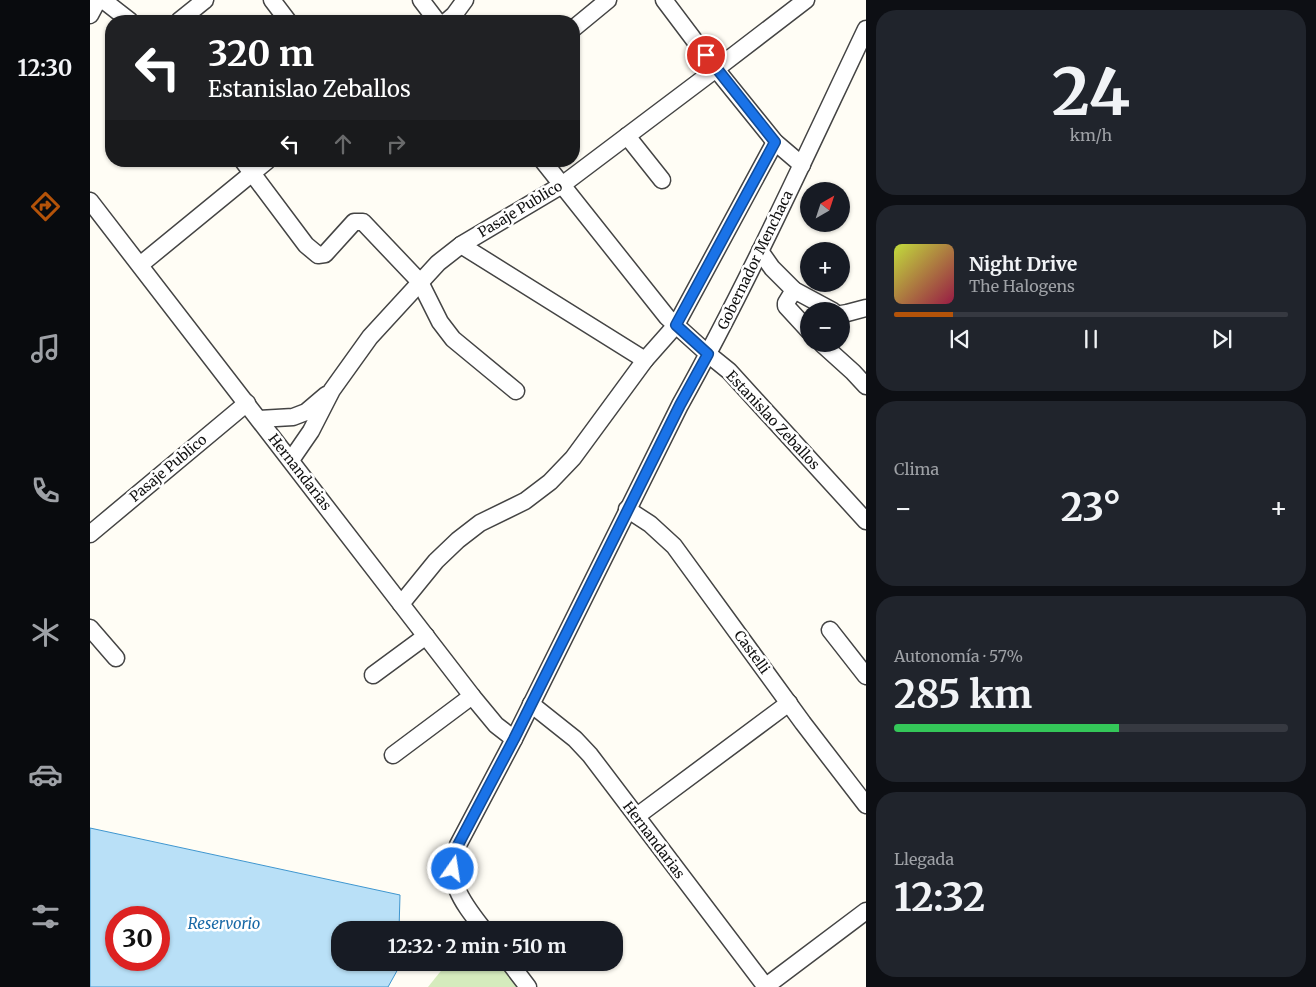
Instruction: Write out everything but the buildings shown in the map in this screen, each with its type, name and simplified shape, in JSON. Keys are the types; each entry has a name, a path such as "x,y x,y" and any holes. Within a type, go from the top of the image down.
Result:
{"street":[{"path":"90,15 98,0"},
{"path":"103,0 122,15"},
{"path":"187,15 205,0"},
{"path":"272,0 283,15"},
{"path":"421,0 433,15"},
{"path":"454,15 465,0"},
{"path":"580,23 608,0"},
{"path":"664,0 716,69 775,142 802,165"},
{"name":"Pasaje Publico","path":"291,460 311,431 332,390 370,337 438,263 461,245 562,185 806,0"},
{"name":"Gobernador Menchaca","path":"477,921 458,893 453,879 455,854 627,509 760,251 866,29"},
{"path":"627,136 662,180"},
{"path":"401,604 436,562 458,540 480,523 525,501 550,482 573,458 645,360 676,325 775,142"},
{"path":"140,264 247,167 306,245 318,255 325,254 354,222 364,222 420,282 440,322 453,339 516,392"},
{"name":"Estanislao Zeballos","path":"548,167 667,317 729,371 866,521"},
{"name":"Hernandarias","path":"90,201 472,696 496,725 514,739"},
{"path":"461,245 645,360"},
{"path":"760,251 772,268 794,290 817,302"},
{"path":"794,290 786,306 800,321"},
{"path":"850,312 866,308"},
{"path":"831,352 866,386"},
{"name":"Pasaje Publico","path":"259,419 293,417 306,412 332,390"},
{"name":"Pasaje Publico","path":"90,534 247,402"},
{"name":"Castelli","path":"627,509 650,524 674,546 866,805"},
{"path":"90,628 116,658"},
{"path":"830,630 866,676"},
{"path":"374,675 426,636"},
{"path":"393,755 472,696"},
{"path":"637,816 789,703"},
{"name":"Hernandarias","path":"531,704 575,739 590,755 765,987"},
{"path":"765,987 866,911"},
{"path":"516,971 528,987"}],"green space":[{"path":"441,971 505,971 517,987 428,987"}],"water":[{"name":"Reservorio","path":"90,828 400,895 399,921 331,921 331,971 397,971 388,987 90,987"}],"route":[{"path":"453,869 458,845 514,739 627,509 708,354 676,325 775,142 706,55"}]}
